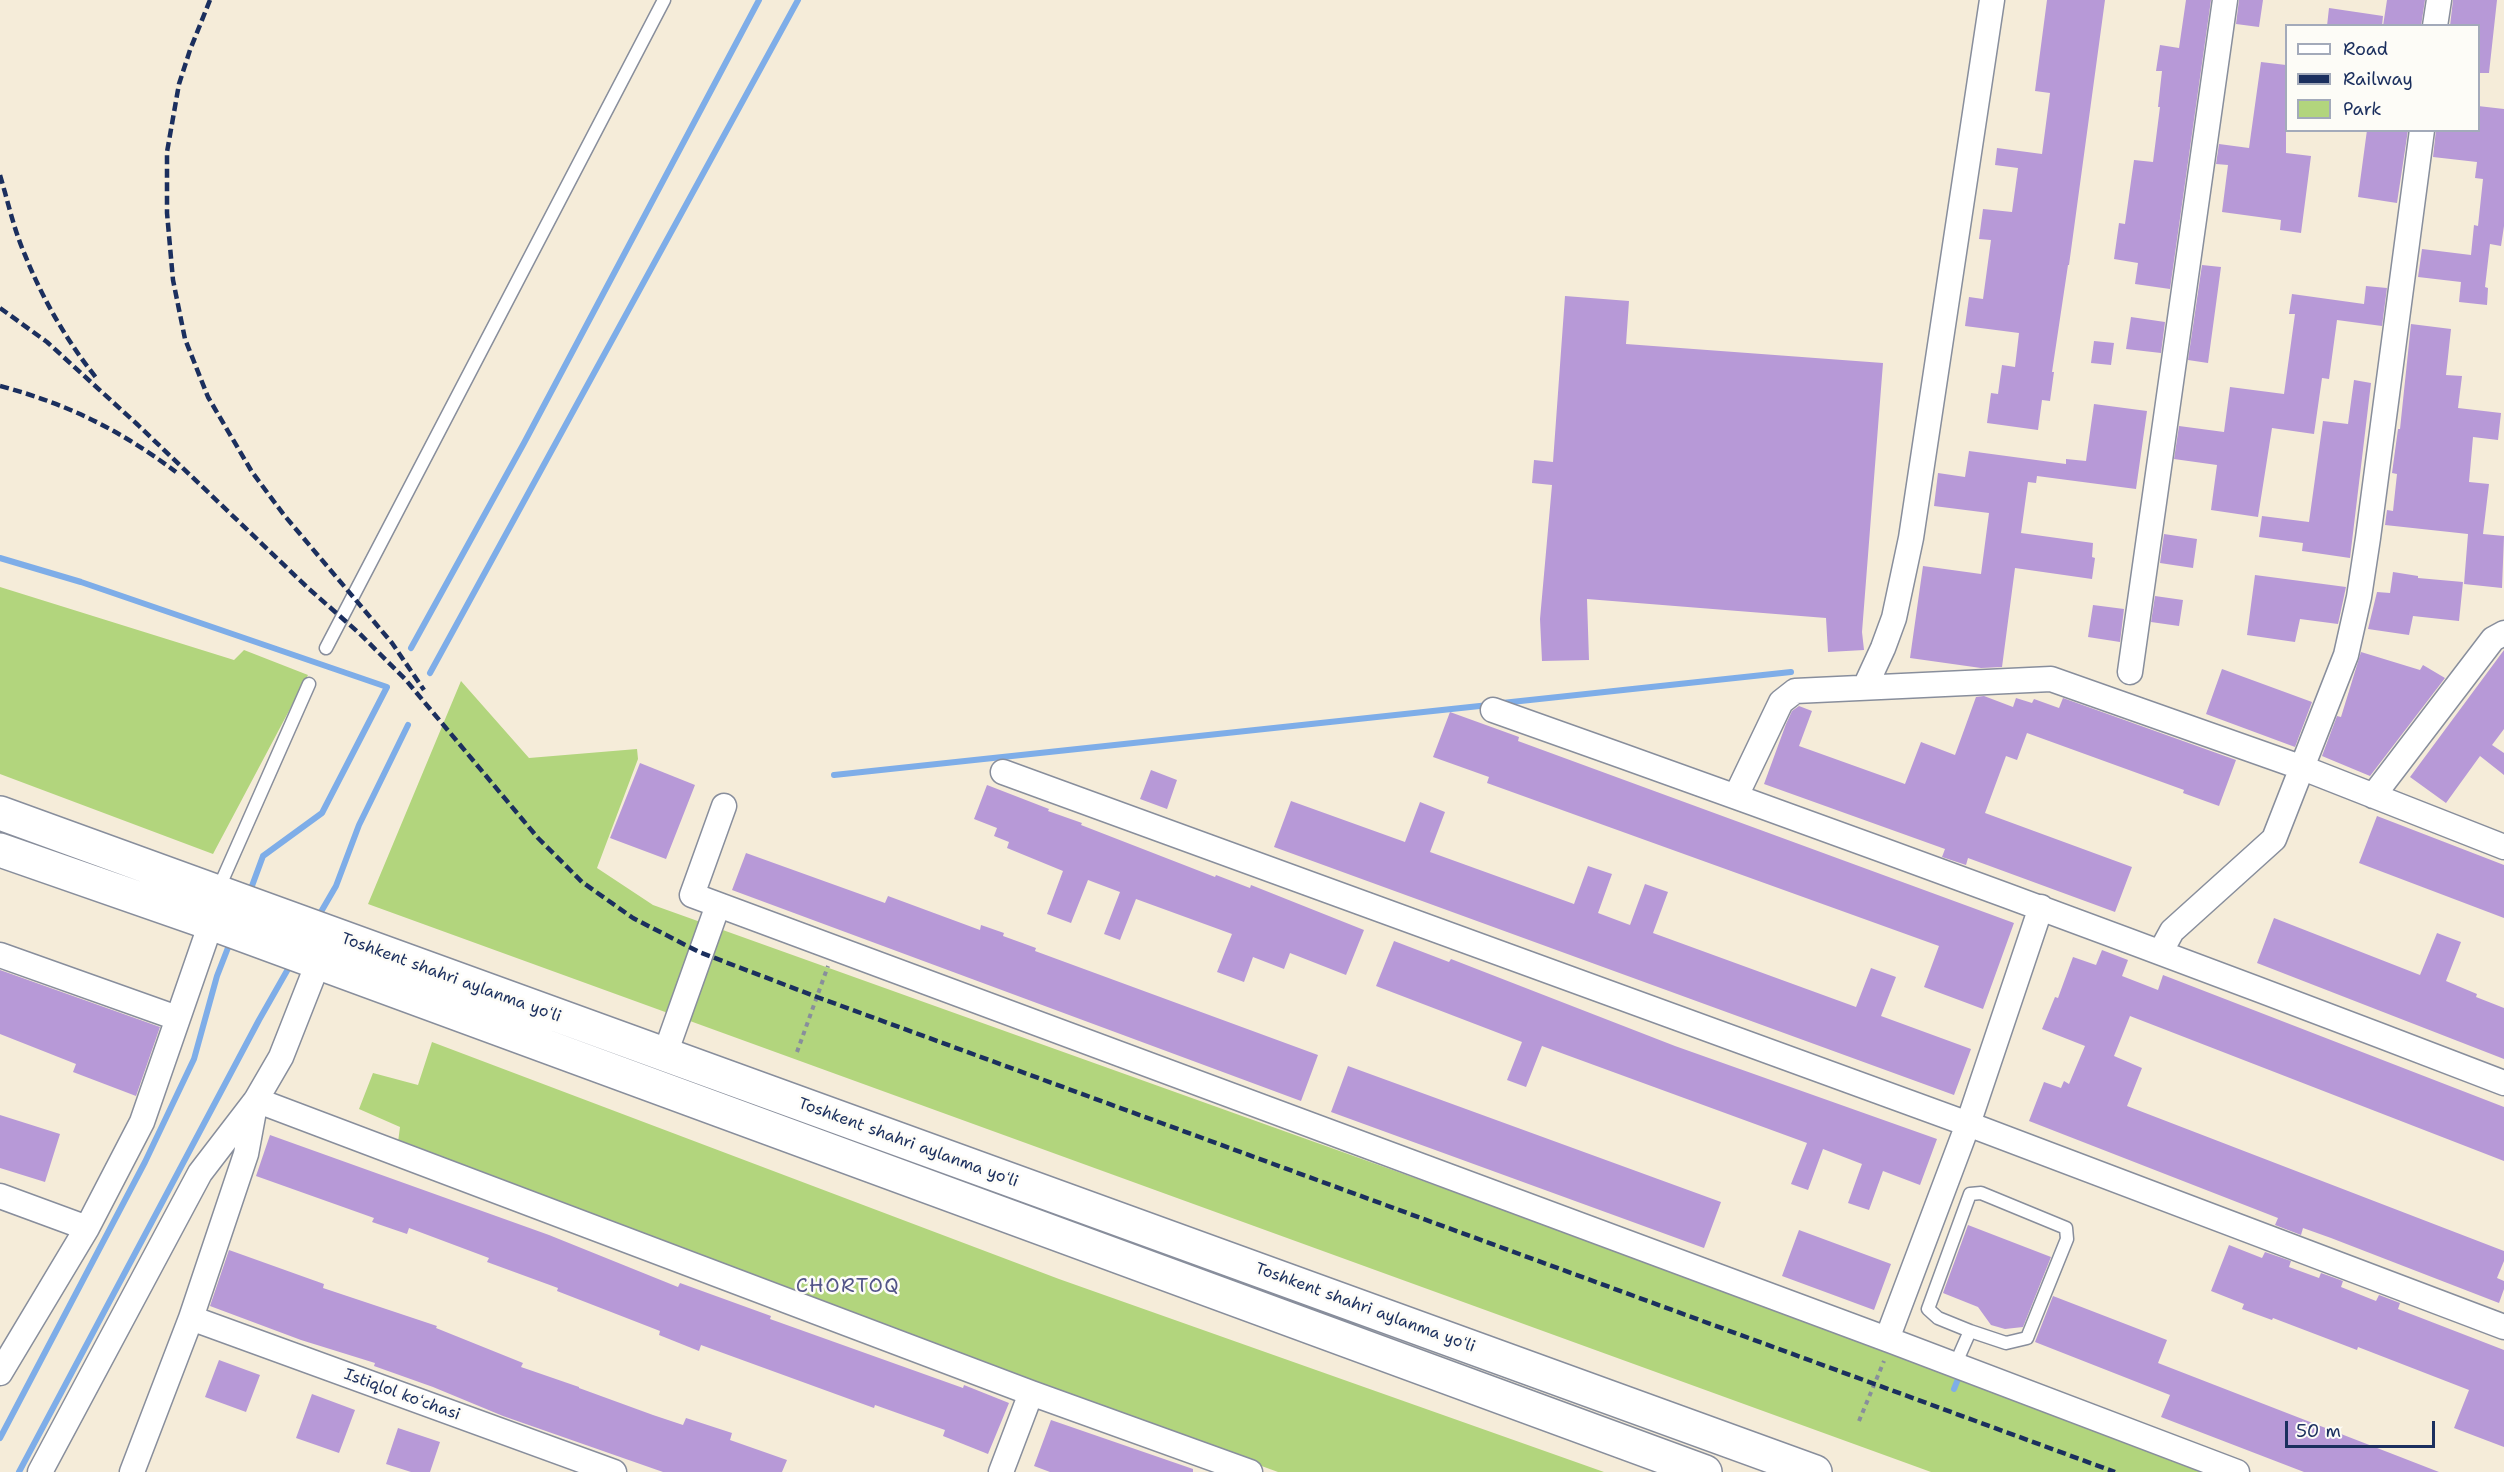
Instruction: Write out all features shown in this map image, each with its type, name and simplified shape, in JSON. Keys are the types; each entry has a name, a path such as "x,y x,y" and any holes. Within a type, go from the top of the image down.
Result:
{"highway":[{"name":"Toshkent shahri aylanma yoʻli","path":"0,813 315,951 1705,1472"},
{"name":"Toshkent shahri aylanma yoʻli","path":"0,850 222,911"},
{"name":"Toshkent shahri aylanma yoʻli","path":"315,951 665,1054 1815,1472"}],"street":[{"path":"1864,687 1891,628 1909,548 1992,0"},
{"path":"2130,672 2225,0"},
{"path":"2435,24 2439,0"},
{"path":"2161,951 2172,931 2274,839 2346,655 2360,597 2421,132"},
{"path":"2373,796 2493,639 2504,633"},
{"path":"1736,796 1781,702 1795,691 2051,679 2303,768 2504,847"},
{"path":"1493,710 2161,951 2504,1083"},
{"path":"1003,772 1968,1124 2504,1327"},
{"path":"724,806 692,895 1890,1340 2237,1472"},
{"path":"665,1054 718,905"},
{"path":"1890,1340 1968,1124 2041,907"},
{"path":"0,1374 87,1228 142,1122 177,1018 222,911"},
{"path":"40,1472 200,1173 256,1100 281,1056 315,951"},
{"path":"0,955 177,1018"},
{"path":"132,1472 190,1318 246,1154 256,1100"},
{"path":"256,1100 1031,1393 1250,1472"},
{"path":"0,1196 87,1228"},
{"name":"Istiqlol koʻchasi","path":"190,1318 614,1472"},
{"path":"1000,1472 1031,1393"}],"lane":[{"path":"326,648 664,0"},
{"path":"222,911 309,684"},
{"path":"1981,1193 2067,1228 2067,1239 2027,1338 2006,1343 1970,1331 1938,1318 1928,1309 1970,1194 1981,1193"},
{"path":"1955,1365 1970,1331"}],"path":[{"path":"797,1052 834,948"},
{"path":"1859,1421 1890,1340"}],"green space":[{"path":"0,587 234,660 244,650 308,675 213,854 0,774"},
{"path":"461,681 529,758 637,749 638,759 597,868 653,905 1884,1346 2214,1472 1931,1472 368,904"},
{"path":"432,1042 1059,1279 1604,1472 1278,1472 397,1150 400,1127 359,1109 373,1073 418,1085"}],"building":[{"path":"2047,0 2105,0 2052,372 2054,372 2050,401 2042,400 2038,430 1987,423 1991,393 1998,394 2002,365 2015,367 2019,333 1965,326 1969,297 1983,299 1991,240 1979,239 1983,209 2012,212 2018,168 1995,165 1997,148 2042,154 2050,93 2035,91"},
{"path":"2186,0 2211,0 2170,289 2135,284 2138,263 2114,259 2119,223 2125,224 2134,160 2153,162 2160,107 2158,107 2162,71 2156,71 2160,45 2179,48"},
{"path":"2239,0 2263,0 2259,27 2236,24"},
{"path":"2387,0 2425,0 2421,24 2383,24"},
{"path":"2453,0 2497,0 2489,73 2480,73 2480,24 2450,24"},
{"path":"2329,8 2383,16 2382,24 2327,24"},
{"path":"2261,62 2285,65 2286,153 2311,156 2301,233 2280,230 2281,220 2222,212 2228,165 2216,164 2219,144 2249,148"},
{"path":"2480,106 2504,109 2504,226 2501,246 2490,244 2485,287 2488,288 2487,305 2459,302 2461,282 2418,277 2422,249 2471,255 2474,225 2478,226 2483,179 2475,178 2477,162 2433,157 2436,132 2480,132"},
{"path":"2367,132 2408,132 2397,203 2358,197"},
{"path":"2202,265 2221,267 2208,363 2188,360"},
{"path":"2366,286 2387,288 2382,326 2337,320 2329,379 2322,378 2314,434 2272,428 2258,517 2211,510 2217,465 2174,459 2179,426 2224,432 2230,387 2284,394 2295,314 2289,314 2292,294 2364,304"},
{"path":"1565,296 1629,301 1626,344 1883,363 1862,632 1864,650 1828,652 1826,618 1587,599 1589,660 1542,661 1540,619 1552,485 1532,483 1534,460 1553,462"},
{"path":"2131,317 2165,322 2161,353 2126,349"},
{"path":"2411,324 2451,329 2446,375 2462,376 2458,408 2501,413 2498,440 2473,437 2469,482 2489,484 2483,534 2504,536 2502,588 2464,584 2468,534 2385,525 2387,510 2393,511 2397,474 2392,473 2398,429 2400,429"},
{"path":"2094,341 2114,343 2111,365 2091,363"},
{"path":"2354,380 2371,383 2350,558 2302,551 2303,543 2259,537 2262,516 2309,522 2323,421 2348,424"},
{"path":"2094,404 2147,411 2136,489 2037,476 2036,483 2028,482 2021,533 2093,543 2092,557 2095,558 2092,579 2015,568 2002,667 1981,668 1910,658 1923,566 1981,574 1989,513 1934,506 1938,473 1965,477 1969,451 2066,464 2066,459 2086,461"},
{"path":"2164,534 2197,539 2193,568 2160,563"},
{"path":"2393,572 2418,576 2418,578 2463,582 2459,621 2413,616 2409,635 2368,629 2377,592 2390,593"},
{"path":"2255,575 2346,587 2338,624 2300,619 2295,642 2247,635"},
{"path":"2155,596 2183,600 2179,626 2151,622"},
{"path":"2093,605 2124,609 2120,642 2088,637"},
{"path":"2504,650 2504,729 2492,745 2504,753 2504,775 2480,756 2446,803 2410,777"},
{"path":"2361,652 2420,670 2423,665 2445,678 2370,776 2322,756 2337,716 2341,717"},
{"path":"2222,669 2312,702 2295,747 2206,714"},
{"path":"1984,696 2013,707 2016,698 2032,703 2034,699 2059,708 2063,698 2236,760 2219,806 2183,793 2184,790 2027,733 2017,760 2006,756 1985,813 2132,867 2115,912 1968,858 1966,865 1942,857 1945,849 1764,784 1786,724 1792,711 1799,706 1812,711 1799,746 1905,784 1921,742 1955,755 1976,697"},
{"path":"1450,712 1519,737 1518,741 2014,923 1983,1009 1924,987 1939,946 1487,783 1489,777 1433,757"},
{"path":"640,763 695,785 666,859 610,838"},
{"path":"1151,770 1177,780 1167,809 1140,799"},
{"path":"987,785 1082,823 1081,825 1215,877 1216,875 1250,888 1251,885 1364,930 1346,975 1290,953 1284,969 1253,957 1244,982 1217,972 1232,934 1136,899 1120,940 1104,934 1120,892 1088,880 1071,923 1047,914 1063,871 1007,848 1009,842 994,836 997,828 974,819"},
{"path":"1291,801 1405,842 1420,802 1445,812 1430,852 1574,904 1588,866 1612,874 1598,913 1630,925 1645,884 1668,892 1653,933 1856,1007 1871,968 1896,977 1881,1016 1971,1049 1954,1095 1274,847"},
{"path":"2377,816 2504,865 2504,918 2359,863"},
{"path":"746,853 885,903 888,896 980,930 981,925 1004,933 1003,936 1036,948 1035,951 1318,1055 1301,1101 732,890"},
{"path":"2274,918 2420,975 2437,933 2461,942 2446,981 2477,994 2476,997 2504,1008 2504,1059 2257,963"},
{"path":"1394,941 1449,962 1451,959 1675,1046 1937,1139 1920,1185 1883,1171 1869,1210 1848,1203 1862,1164 1823,1149 1808,1190 1791,1184 1807,1143 1542,1046 1526,1087 1507,1080 1522,1042 1376,986"},
{"path":"2102,950 2128,960 2122,976 2158,990 2163,975 2504,1107 2504,1161 2130,1016 2114,1056 2142,1068 2127,1106 2504,1251 2504,1261 2497,1278 2504,1281 2499,1303 2303,1228 2301,1235 2275,1225 2278,1218 2029,1121 2044,1082 2061,1088 2064,1081 2069,1084 2085,1046 2042,1029 2055,997 2058,998 2073,957 2096,965"},
{"path":"0,970 160,1027 136,1096 73,1072 76,1064 0,1034"},
{"path":"1348,1066 1721,1202 1704,1248 1331,1112"},
{"path":"0,1115 60,1134 45,1182 0,1168"},
{"path":"270,1135 549,1235 678,1287 680,1283 771,1316 770,1319 963,1388 964,1385 1009,1403 988,1454 943,1436 945,1430 875,1405 874,1408 701,1345 699,1351 659,1335 660,1331 557,1291 558,1288 487,1262 489,1258 409,1228 407,1234 372,1222 374,1218 256,1176"},
{"path":"1968,1225 2051,1257 2023,1327 2005,1329 1991,1325 1978,1307 1943,1293"},
{"path":"1799,1230 1891,1264 1874,1310 1782,1276"},
{"path":"2229,1245 2262,1258 2265,1252 2291,1261 2289,1267 2319,1278 2321,1273 2343,1281 2341,1287 2376,1301 2379,1295 2400,1303 2398,1309 2504,1350 2504,1447 2454,1428 2469,1390 2358,1347 2357,1350 2273,1318 2272,1320 2242,1309 2244,1304 2211,1291"},
{"path":"229,1250 324,1284 323,1288 437,1326 436,1328 523,1363 521,1367 683,1425 686,1418 732,1433 730,1440 787,1460 782,1472 663,1472 503,1416 374,1366 375,1363 301,1340 210,1306"},
{"path":"2053,1296 2167,1340 2158,1363 2439,1472 2304,1472 2161,1417 2170,1395 2035,1342"},
{"path":"219,1360 260,1375 246,1412 205,1397"},
{"path":"312,1394 355,1410 339,1453 296,1438"},
{"path":"1051,1420 1193,1469 1193,1472 1050,1472 1034,1466"},
{"path":"398,1428 440,1442 430,1472 411,1472 386,1464"}],"waterway":[{"path":"411,648 524,443 759,0"},
{"path":"430,673 798,0"},
{"path":"0,558 81,582 387,687 322,813 263,856 249,894"},
{"path":"1502,703 1791,672"},
{"path":"834,775 1489,705"},
{"path":"318,917 336,886 359,825 408,725"},
{"path":"0,1438 145,1162 194,1059 217,976 231,940"},
{"path":"19,1472 292,962"},
{"path":"1954,1389 1958,1379"}],"railway":[{"path":"210,0 179,84 167,152 167,213 173,280 185,339 208,397 252,472 284,515 392,643 424,690"},
{"path":"0,175 18,236 32,272 66,336 98,380"},
{"path":"0,308 47,342 138,425 308,588 359,633 405,679 538,838 582,882 633,918 699,952 817,997 2115,1472"},
{"path":"0,386 48,401 92,420 134,443 176,472"}],"district":[{"name":"CHORTOQ","path":"848,1287"}]}
